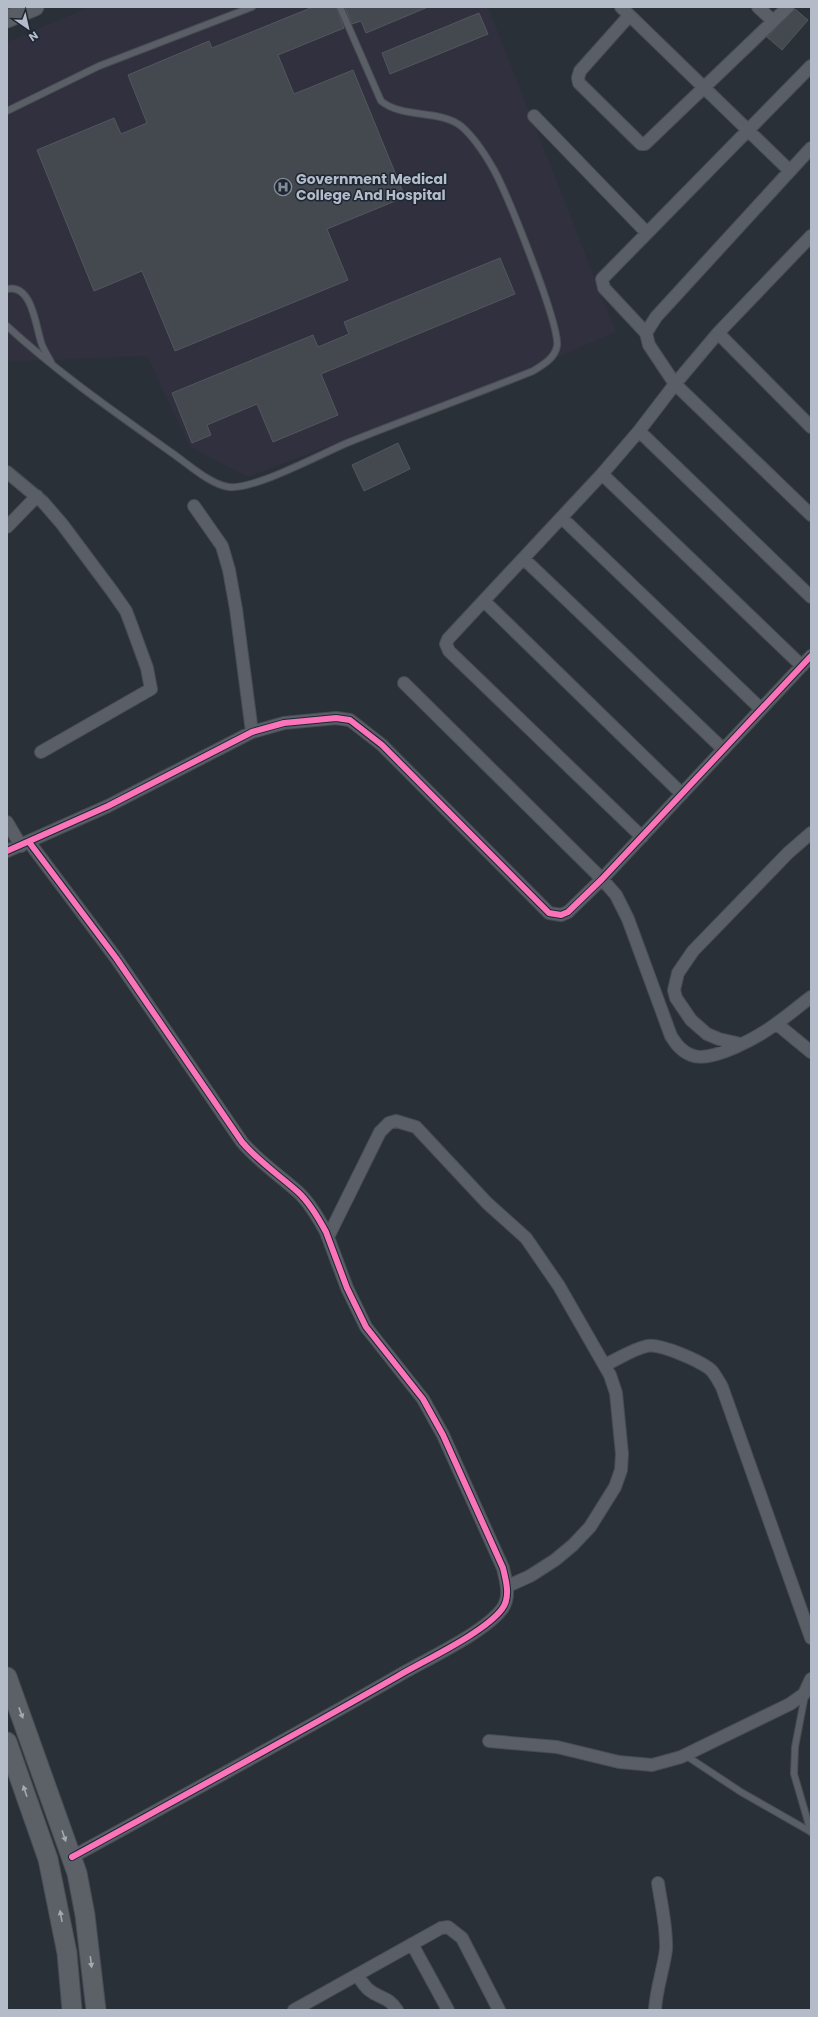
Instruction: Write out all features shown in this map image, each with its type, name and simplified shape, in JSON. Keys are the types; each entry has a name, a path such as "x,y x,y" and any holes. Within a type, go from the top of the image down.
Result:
{"main road":[{"path":"7,19 35,7"},
{"path":"7,1677 77,1873 85,1915 96,2010"},
{"path":"7,1742 48,1859 67,1953 72,2010"}],"street":[{"path":"620,7 790,171"},
{"path":"758,7 773,21"},
{"path":"629,16 580,72 578,78 579,83 641,144 649,143 704,87 788,7"},
{"path":"811,66 605,275 602,283 604,288 646,333 648,345 675,384 811,515"},
{"path":"534,116 647,233"},
{"path":"646,333 656,317 811,148"},
{"path":"642,837 449,651 446,644 448,638 524,559 602,474 639,431 675,384 718,333 811,236"},
{"path":"718,333 811,427"},
{"path":"639,431 811,597"},
{"path":"7,472 37,496 62,524 126,611 147,668 151,689 40,752"},
{"path":"602,474 802,666"},
{"path":"7,527 37,496"},
{"path":"194,506 222,546 229,570 236,609 252,732"},
{"path":"562,518 761,709"},
{"path":"524,559 724,750"},
{"path":"484,600 682,794"},
{"path":"7,851 108,806 252,732 284,723 318,718 350,720 382,745 549,913 561,915 568,912 602,879 811,656"},
{"path":"404,683 602,879 616,895 622,907 671,1036 679,1048 691,1055 702,1057 722,1052 741,1044 777,1024 811,997"},
{"path":"7,822 116,958 242,1142 258,1159 298,1192 320,1221 328,1237 346,1288 366,1327 419,1393 443,1435 503,1568 508,1586 506,1599 502,1608 479,1629 325,1718 72,1857"},
{"path":"741,1044 719,1040 707,1034 692,1020 676,998 674,990 678,973 692,951 788,853 811,833"},
{"path":"777,1024 811,1052"},
{"path":"328,1237 380,1132 389,1123 396,1121 416,1126 487,1203 531,1243 559,1286 605,1365 616,1393 620,1421 622,1454 621,1470 615,1487 590,1527 572,1545 554,1560 530,1576 508,1586"},
{"path":"605,1365 640,1348 661,1346 703,1365 712,1371 724,1394 811,1638"},
{"path":"489,1740 558,1747 619,1762 640,1765 665,1763 685,1755 790,1704 799,1698 805,1691 811,1679"},
{"path":"655,2010 658,1986 666,1950 666,1934 658,1883"},
{"path":"294,2010 441,1928 448,1927 462,1938 499,2010"},
{"path":"412,1944 448,2010"},
{"path":"357,1975 365,1987 392,2002 396,2010"}],"lane":[{"path":"7,111 99,66 252,7"},
{"path":"7,326 52,364 128,422 212,481 220,485 236,487 261,480 349,443 533,371 545,364 555,354 557,336 547,303 494,170 472,136 459,125 442,118 393,108 381,102 340,7"},
{"path":"7,289 17,289 24,295 33,309 41,343 52,364"},
{"path":"805,1691 795,1747 794,1774 811,1832"},
{"path":"685,1755 741,1792 811,1832"}],"shaded area":[{"name":"Government Medical College And Hospital","path":"89,7 488,7 616,332 539,365 248,477 190,447 147,356 7,362 7,42"}],"building":[{"path":"313,7 336,7 344,28 278,55 294,94 353,70 405,197 327,229 348,280 175,351 142,271 94,291 37,150 114,118 121,134 147,123 128,75 209,41 212,48"},
{"path":"345,7 428,7 366,33 361,21 352,24"},
{"path":"795,9 808,20 782,50 767,37"},
{"path":"479,13 488,34 390,74 382,53"},
{"path":"500,258 515,294 321,374 338,415 273,442 257,404 207,425 211,435 192,443 172,393 313,335 318,347 349,334 344,322"},
{"path":"398,443 410,469 364,491 352,465"}],"cycle path":[{"path":"7,851 108,806 252,732 284,723 336,718 350,720 382,745 549,913 561,915 568,912 602,879 811,656"},
{"path":"29,842 116,958 242,1142 262,1162 298,1192 317,1216 326,1232 347,1288 366,1327 423,1399 443,1435 503,1568 507,1589 505,1604 502,1609 493,1618 468,1637 72,1857"}],"place":[{"name":"Government Medical College And Hospital","path":"283,187"}]}
